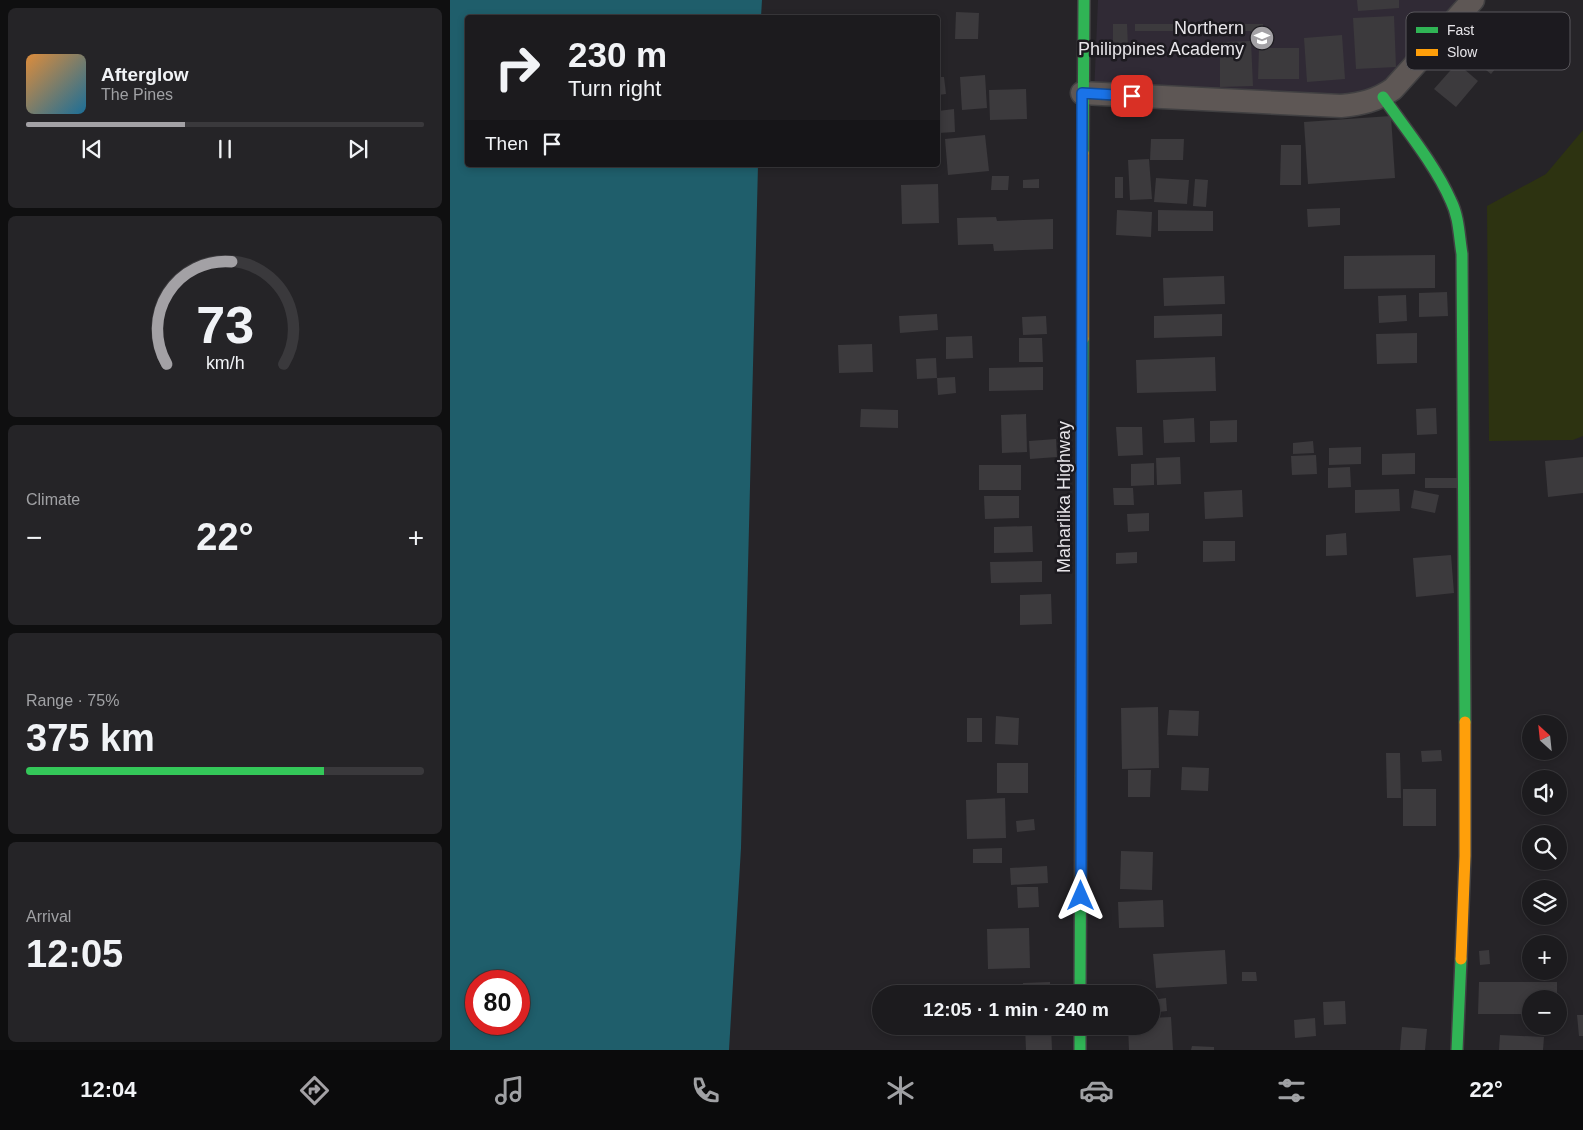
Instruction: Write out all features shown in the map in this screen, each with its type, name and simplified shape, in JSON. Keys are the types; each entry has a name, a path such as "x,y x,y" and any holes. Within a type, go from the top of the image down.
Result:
{"main road":[{"name":"Maharlika Highway","path":"1080,985 1082,93 1084,0"},
{"path":"1382,97 1441,180 1452,202 1457,219 1462,254 1465,856 1457,1050"},
{"path":"1080,1035 1080,1050"}],"street":[{"path":"1462,12 1473,0"},
{"path":"1082,93 1341,106 1367,103 1382,97 1393,89 1410,70"}],"shaded area":[{"name":"Northern Philippines Academy","path":"1098,0 1459,0 1449,12 1406,12 1406,63 1394,77 1370,96 1094,94"}],"green space":[{"path":"1583,130 1583,436 1573,440 1489,441 1487,206 1546,174"}],"water":[{"path":"450,0 762,0 761,15 465,15 465,167 758,167 741,848 729,1050 450,1050"}],"building":[{"path":"1357,0 1399,0 1399,8 1358,11"},
{"path":"956,12 979,13 978,39 955,39"},
{"path":"1394,16 1396,67 1356,69 1353,18"},
{"path":"1113,24 1127,24 1128,47 1113,48"},
{"path":"1135,24 1263,24 1263,31 1135,31"},
{"path":"1342,35 1345,79 1307,82 1304,38"},
{"path":"1251,41 1253,86 1220,87 1220,42"},
{"path":"1259,48 1299,48 1299,79 1258,79"},
{"path":"1451,70 1465,70 1478,81 1456,107 1434,89"},
{"path":"1486,70 1494,70 1491,74"},
{"path":"985,75 987,108 962,110 960,77"},
{"path":"940,77 944,77 946,94 940,95"},
{"path":"1026,89 1027,119 990,120 989,90"},
{"path":"954,109 955,132 940,133 940,111"},
{"path":"1391,116 1395,178 1308,184 1304,122"},
{"path":"985,135 989,171 948,175 945,139"},
{"path":"1151,139 1184,139 1183,160 1150,160"},
{"path":"1281,145 1301,145 1301,185 1280,185"},
{"path":"1149,159 1152,199 1130,200 1128,160"},
{"path":"992,176 1009,176 1008,190 991,190"},
{"path":"1115,177 1123,177 1123,198 1115,198"},
{"path":"1156,178 1189,180 1187,204 1154,202"},
{"path":"1039,179 1039,188 1023,188 1023,180"},
{"path":"1195,179 1208,180 1206,207 1193,206"},
{"path":"938,184 939,223 902,224 901,185"},
{"path":"1340,208 1340,225 1308,227 1307,209"},
{"path":"1117,210 1152,212 1151,237 1116,235"},
{"path":"1158,210 1213,211 1213,231 1158,231"},
{"path":"996,217 997,221 1053,219 1053,249 994,251 993,244 958,245 957,218"},
{"path":"1435,255 1435,288 1344,289 1344,256"},
{"path":"1224,276 1225,304 1164,306 1163,278"},
{"path":"1447,292 1448,316 1419,317 1419,293"},
{"path":"1406,295 1407,321 1379,323 1378,296"},
{"path":"937,314 938,330 900,333 899,316"},
{"path":"1222,314 1222,336 1154,338 1154,316"},
{"path":"1046,316 1047,334 1023,335 1022,317"},
{"path":"1417,333 1417,363 1377,364 1376,334"},
{"path":"972,336 973,358 946,359 946,337"},
{"path":"1019,338 1042,338 1043,362 1019,362"},
{"path":"872,344 873,372 839,373 838,345"},
{"path":"1215,357 1216,391 1137,393 1136,360"},
{"path":"936,358 937,378 917,379 916,359"},
{"path":"1043,367 1043,390 989,391 989,368"},
{"path":"955,377 956,393 938,395 937,378"},
{"path":"1436,408 1437,434 1417,435 1416,409"},
{"path":"861,409 898,410 898,428 860,427"},
{"path":"1026,414 1027,452 1002,453 1001,415"},
{"path":"1194,418 1195,442 1164,443 1163,420"},
{"path":"1237,420 1237,442 1210,443 1210,421"},
{"path":"1116,427 1142,427 1143,455 1118,456"},
{"path":"1056,439 1057,457 1030,459 1029,441"},
{"path":"1313,441 1314,453 1293,454 1293,443"},
{"path":"1361,447 1361,464 1329,465 1329,448"},
{"path":"1415,453 1415,474 1382,475 1382,454"},
{"path":"1316,455 1317,474 1292,475 1291,456"},
{"path":"1180,457 1181,484 1157,485 1156,458"},
{"path":"1583,457 1583,493 1548,497 1545,461"},
{"path":"1154,463 1154,485 1131,486 1131,464"},
{"path":"979,465 1021,465 1021,490 979,490"},
{"path":"1350,467 1351,487 1328,488 1328,468"},
{"path":"1425,478 1460,478 1460,488 1425,488"},
{"path":"1113,488 1133,488 1134,505 1114,505"},
{"path":"1399,489 1400,511 1355,513 1355,490"},
{"path":"1242,490 1243,517 1205,519 1204,492"},
{"path":"1414,490 1439,495 1435,513 1411,508"},
{"path":"984,496 1019,496 1019,518 985,519"},
{"path":"1149,513 1149,531 1128,532 1127,514"},
{"path":"1032,526 1033,552 994,553 994,527"},
{"path":"1346,533 1347,555 1326,556 1326,535"},
{"path":"1203,541 1235,541 1235,561 1203,562"},
{"path":"1137,552 1137,563 1116,564 1116,553"},
{"path":"1451,555 1454,593 1416,597 1413,558"},
{"path":"1042,561 1042,582 991,583 990,562"},
{"path":"1051,594 1052,624 1020,625 1020,595"},
{"path":"1158,707 1159,768 1122,769 1121,708"},
{"path":"1169,710 1199,711 1198,736 1167,735"},
{"path":"996,716 1019,718 1018,745 995,744"},
{"path":"967,718 982,718 982,742 967,742"},
{"path":"1441,750 1442,761 1422,762 1421,751"},
{"path":"1386,753 1400,753 1401,798 1387,798"},
{"path":"997,763 1028,763 1028,793 997,793"},
{"path":"1182,767 1209,768 1208,791 1181,790"},
{"path":"1128,770 1151,770 1150,797 1128,797"},
{"path":"1403,789 1436,789 1436,826 1403,826"},
{"path":"1005,798 1006,838 967,839 966,800"},
{"path":"1034,819 1035,830 1017,832 1016,821"},
{"path":"1002,848 1002,863 973,863 973,849"},
{"path":"1121,851 1153,852 1152,890 1120,889"},
{"path":"1047,866 1048,883 1011,885 1010,868"},
{"path":"1017,887 1038,887 1039,907 1018,908"},
{"path":"1163,900 1164,927 1119,928 1118,902"},
{"path":"1029,928 1030,968 988,969 987,929"},
{"path":"1225,950 1227,984 1160,988 1160,985 1156,985 1153,954"},
{"path":"1489,950 1490,964 1480,965 1479,951"},
{"path":"1242,972 1256,972 1257,981 1242,981"},
{"path":"1050,982 1050,985 1023,985 1023,983"},
{"path":"1479,982 1557,982 1557,990 1522,990 1522,1014 1478,1014"},
{"path":"1166,998 1167,1011 1160,1012 1160,999"},
{"path":"1345,1001 1346,1024 1324,1025 1323,1002"},
{"path":"1577,1015 1583,1015 1583,1036 1579,1036"},
{"path":"1171,1017 1173,1050 1129,1050 1128,1035 1160,1035 1160,1018"},
{"path":"1315,1018 1316,1036 1295,1038 1294,1020"},
{"path":"1402,1027 1427,1029 1425,1050 1400,1050"},
{"path":"1025,1035 1051,1035 1052,1050 1026,1050"},
{"path":"1500,1035 1544,1037 1543,1050 1499,1050"},
{"path":"1192,1046 1214,1047 1214,1050 1191,1050"}],"traffic: fast":[{"path":"1083,153 1084,0"},
{"path":"1383,97 1420,148 1445,188 1456,214 1462,254 1465,722"},
{"path":"1080,985 1083,339"},
{"path":"1457,1050 1461,959"},
{"path":"1080,1035 1080,1050"}],"traffic: slow":[{"path":"1083,153 1083,339"},
{"path":"1461,959 1465,856 1465,722"}],"place":[{"name":"Northern Philippines Academy","path":"1262,38"}],"route":[{"path":"1081,896 1082,93 1132,96"}]}
